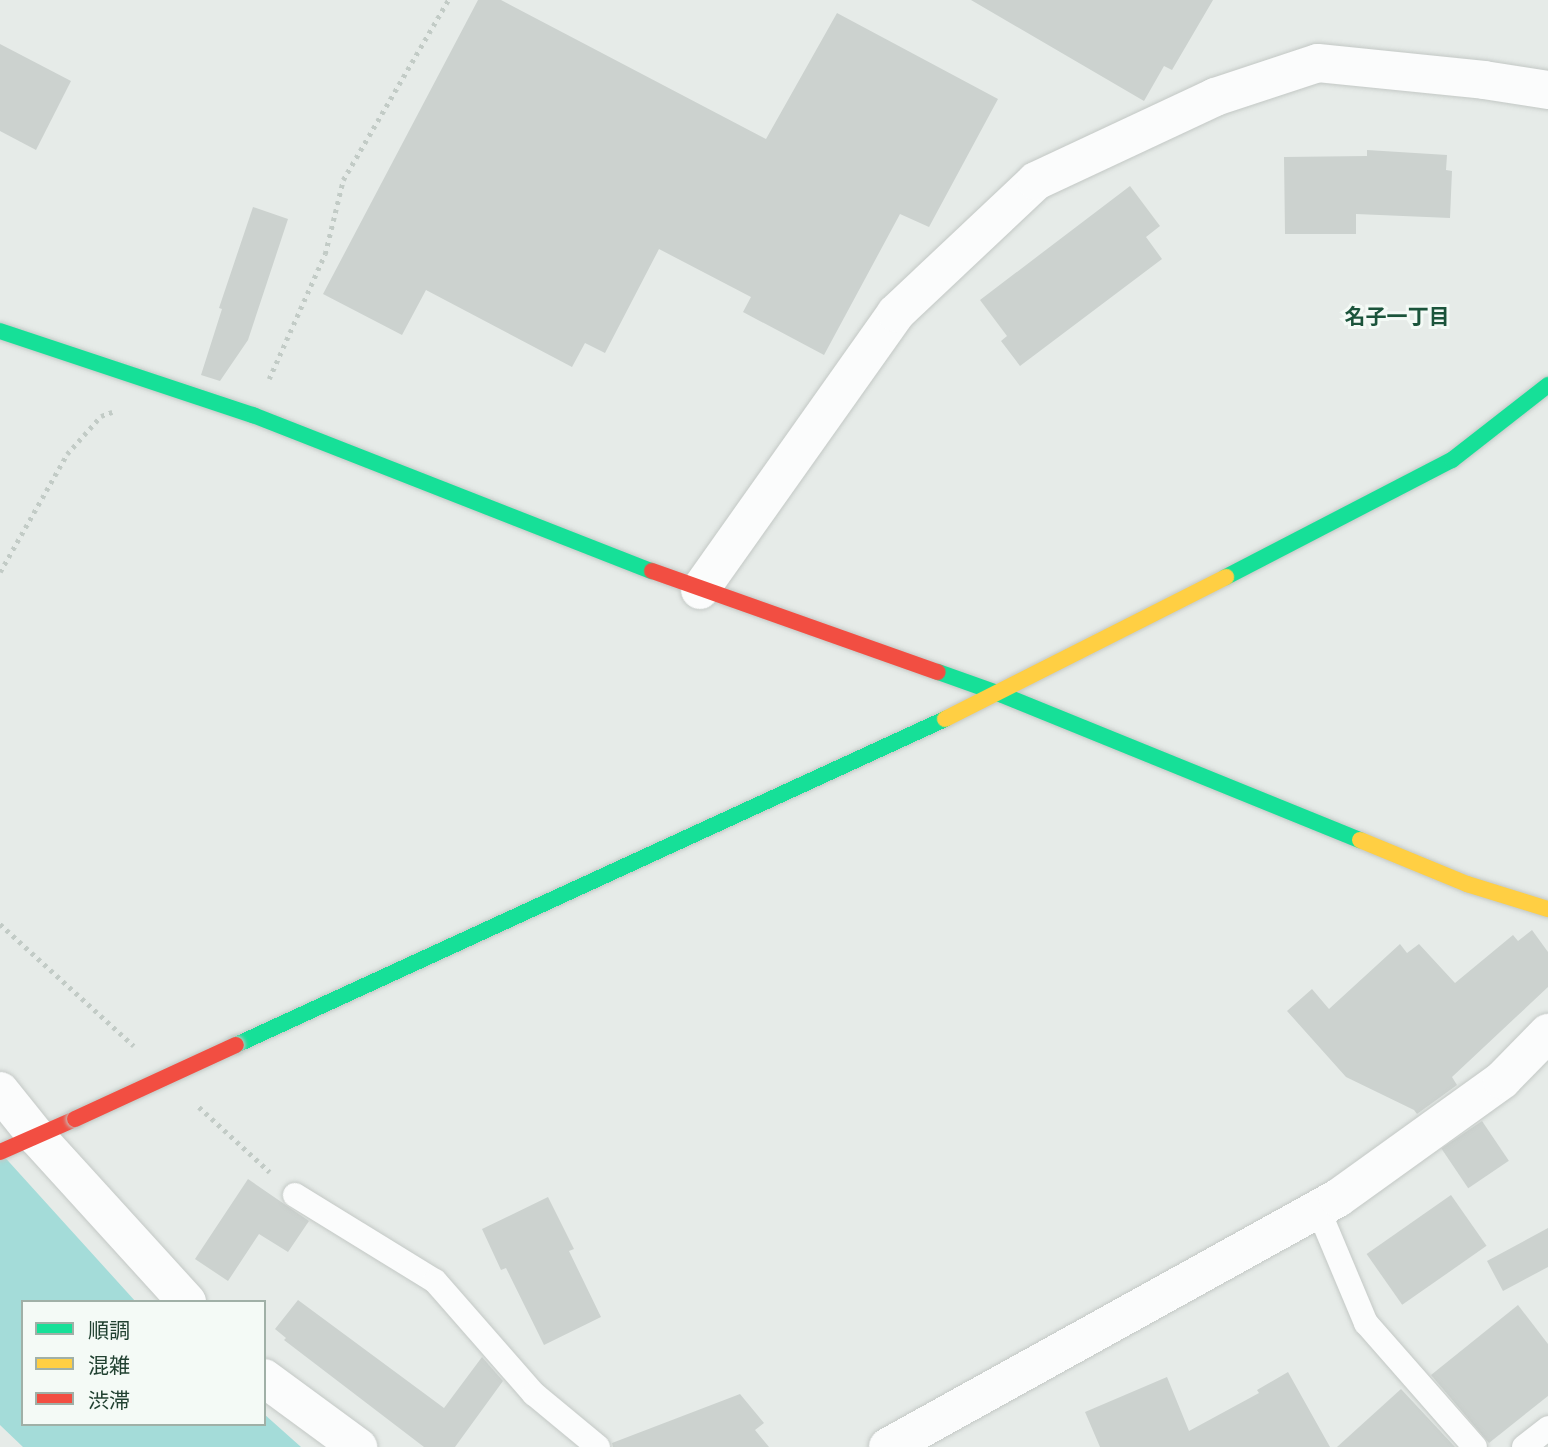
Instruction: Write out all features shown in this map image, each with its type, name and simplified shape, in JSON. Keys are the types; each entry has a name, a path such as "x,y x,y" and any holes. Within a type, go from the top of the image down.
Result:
{"street":[{"path":"700,590 896,313 1037,181 1215,97 1318,63 1484,80 1548,90"},
{"path":"0,331 253,415 700,590 1000,694 1467,884 1548,909"},
{"path":"0,1152 1000,694 1452,460 1548,385"},
{"path":"888,1447 1338,1198 1502,1080 1548,1033"},
{"path":"0,1091 37,1137 185,1300"},
{"path":"266,1379 358,1447"}],"lane":[{"path":"295,1195 435,1281 534,1394 598,1447"},
{"path":"1318,1209 1366,1322 1475,1447"},
{"path":"1524,1447 1548,1428"}],"path":[{"path":"253,415 325,254 344,180 448,0"},
{"path":"0,572 66,454 101,416 171,387"}],"water":[{"path":"0,1152 134,1300 21,1300 21,1426 266,1426 266,1416 301,1447 23,1447 0,1425"}],"building":[{"path":"478,0 501,0 766,139 837,13 998,99 929,227 900,214 824,355 743,312 751,297 659,249 605,353 585,343 572,367 426,290 402,335 323,294"},
{"path":"971,0 1213,0 1172,70 1164,66 1144,101"},
{"path":"0,44 71,81 36,150 0,131"},
{"path":"1367,150 1447,155 1446,170 1452,171 1450,218 1356,214 1356,234 1285,234 1284,157 1367,156"},
{"path":"1130,186 1160,226 1146,237 1162,259 1020,366 1001,341 1007,336 980,300"},
{"path":"253,207 288,219 248,340 220,381 201,375 222,309 219,308"},
{"path":"1532,930 1548,952 1548,987 1452,1077 1457,1085 1417,1114 1414,1110 1346,1077 1287,1011 1312,989 1329,1009 1400,944 1407,953 1419,944 1455,983 1513,935 1518,941"},
{"path":"1482,1121 1509,1161 1468,1188 1441,1148"},
{"path":"248,1179 309,1221 288,1252 259,1234 228,1281 195,1259"},
{"path":"1451,1195 1487,1246 1402,1305 1367,1254"},
{"path":"548,1197 574,1249 569,1251 601,1317 544,1345 506,1268 501,1270 482,1229"},
{"path":"1548,1228 1548,1267 1503,1291 1487,1261"},
{"path":"298,1300 444,1408 482,1357 503,1381 455,1447 424,1447 284,1340 286,1338 275,1329"},
{"path":"1518,1305 1548,1344 1548,1396 1489,1443 1431,1375"},
{"path":"1288,1372 1330,1447 1100,1447 1085,1412 1167,1377 1189,1431 1259,1393 1257,1390"},
{"path":"1401,1389 1455,1447 1337,1447"},
{"path":"740,1394 764,1423 755,1430 769,1447 613,1447 612,1443"}],"traffic: fast":[{"path":"0,331 253,415 652,571"},
{"path":"1226,577 1452,460 1548,385"},
{"path":"938,672 1000,694 1360,840"},
{"path":"236,1045 945,719"}],"traffic: slow":[{"path":"945,719 1226,577"},
{"path":"1360,840 1467,884 1548,909"}],"traffic: jam":[{"path":"652,571 938,672"},
{"path":"75,1119 236,1045"},
{"path":"0,1152 75,1119"}],"district":[{"name":"名子一丁目","path":"1397,318"}]}
